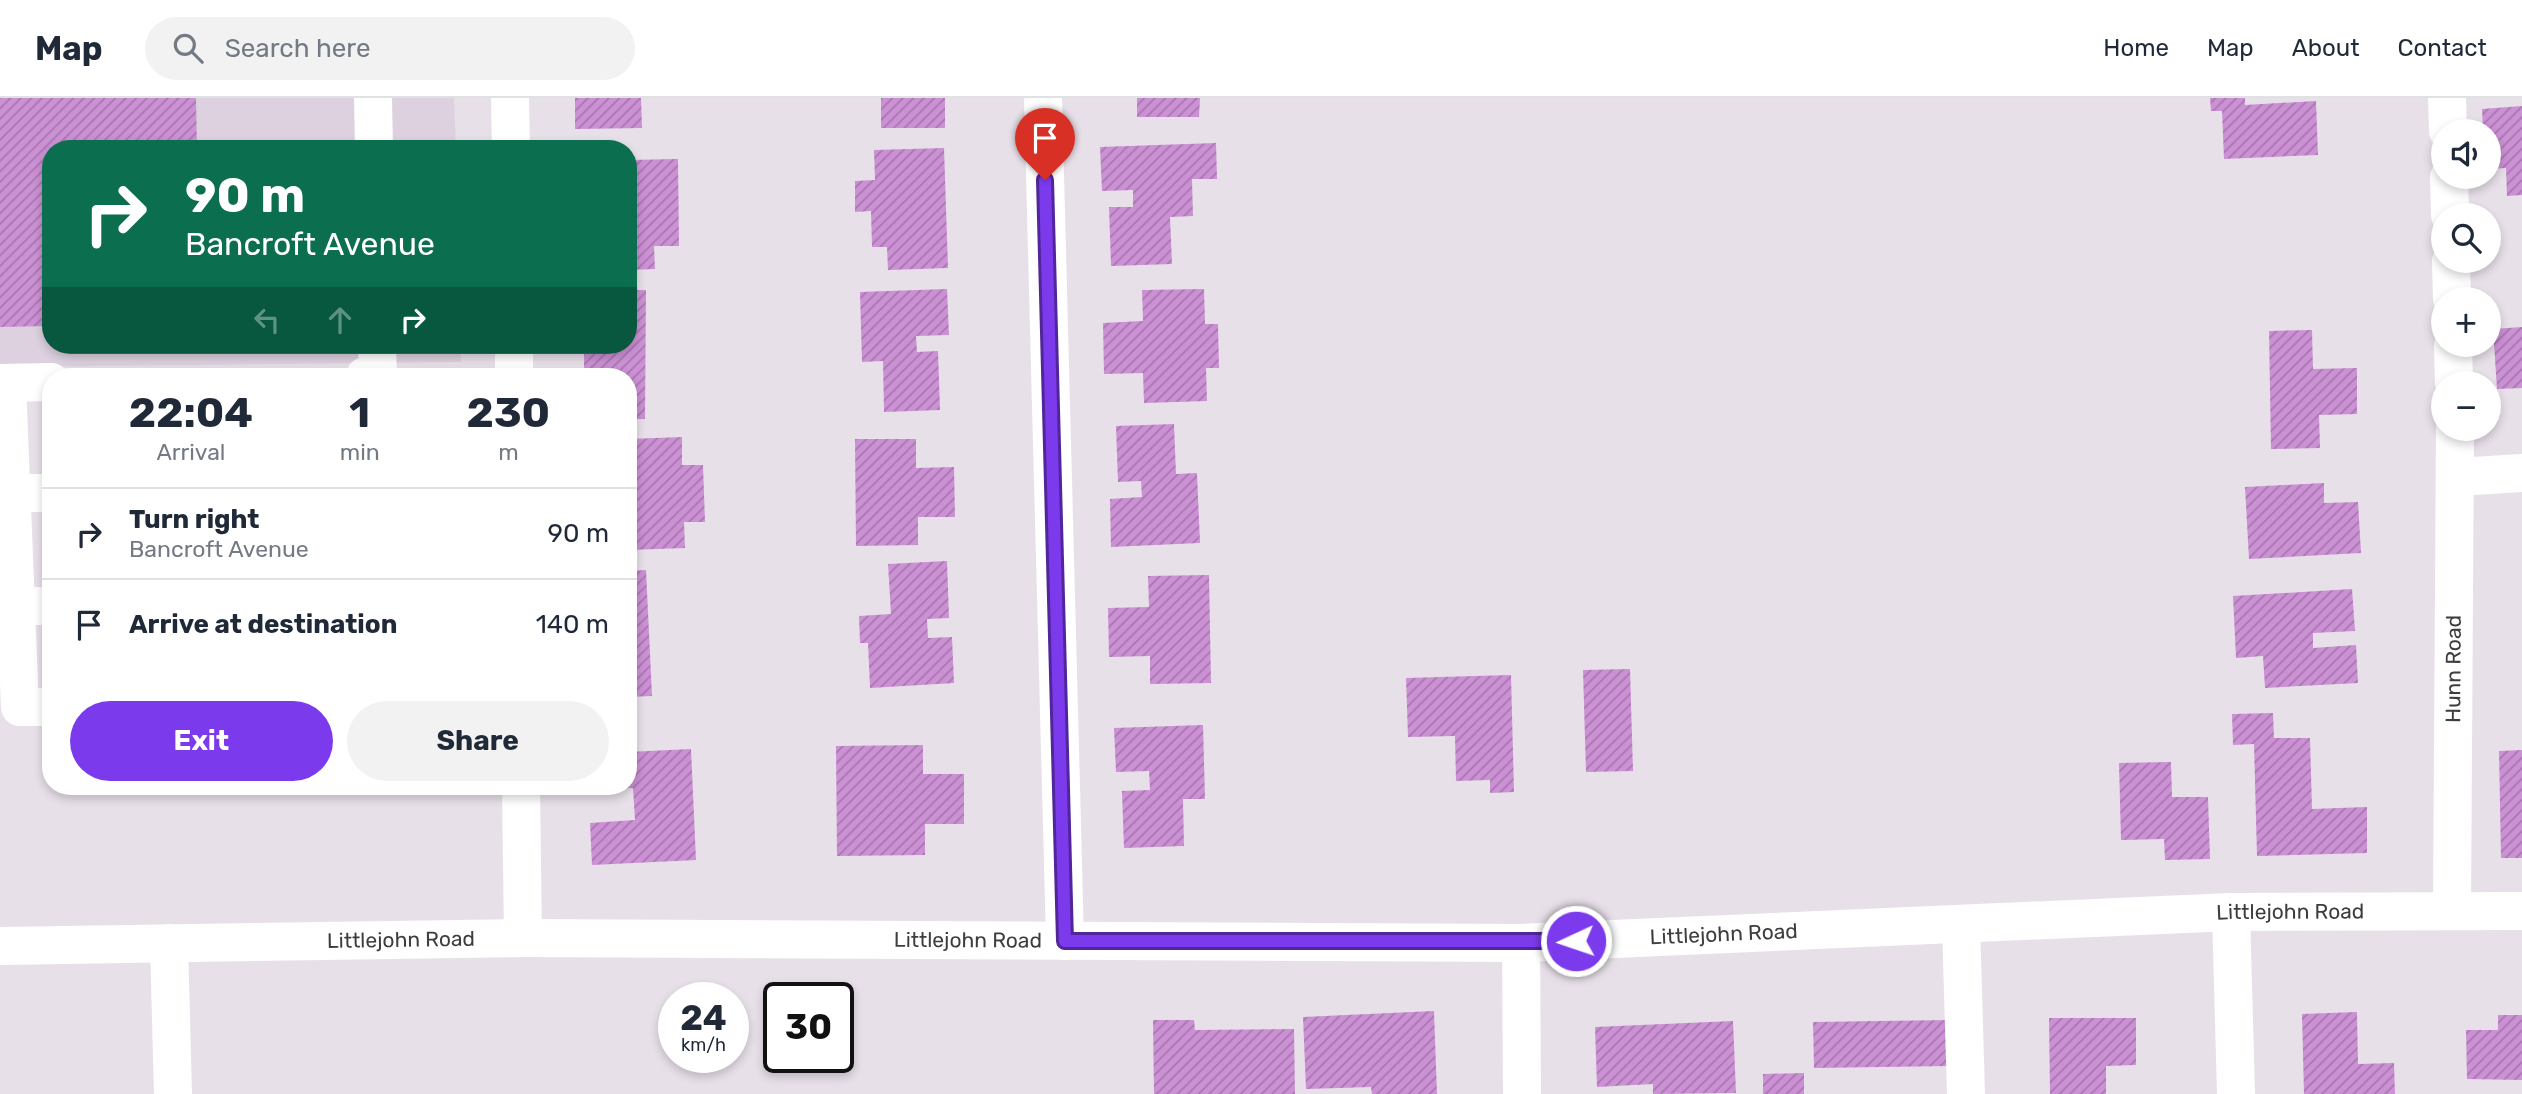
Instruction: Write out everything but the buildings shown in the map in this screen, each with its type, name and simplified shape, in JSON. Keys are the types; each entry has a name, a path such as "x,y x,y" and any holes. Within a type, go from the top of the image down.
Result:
{"street":[{"path":"373,98 374,140"},
{"path":"510,98 511,140"},
{"path":"1043,98 1065,941"},
{"path":"2447,98 2448,119"},
{"path":"42,382 3,383 12,494 33,606 20,707 42,707"},
{"name":"Hunn Road","path":"2452,911 2456,441"},
{"path":"2457,477 2522,473"},
{"path":"12,494 42,493"},
{"path":"521,795 523,938"},
{"name":"Littlejohn Road","path":"0,946 523,938 1521,943 2231,912 2522,911"},
{"path":"2231,912 2236,1094"},
{"path":"1961,924 1966,1094"},
{"path":"169,943 173,1094"},
{"path":"1521,943 1522,1094"}],"shaded area":[{"path":"0,98 454,98 456,140 42,140 42,354 461,354 461,362 0,367"}],"route":[{"path":"1045,180 1065,941 1576,941"}]}
